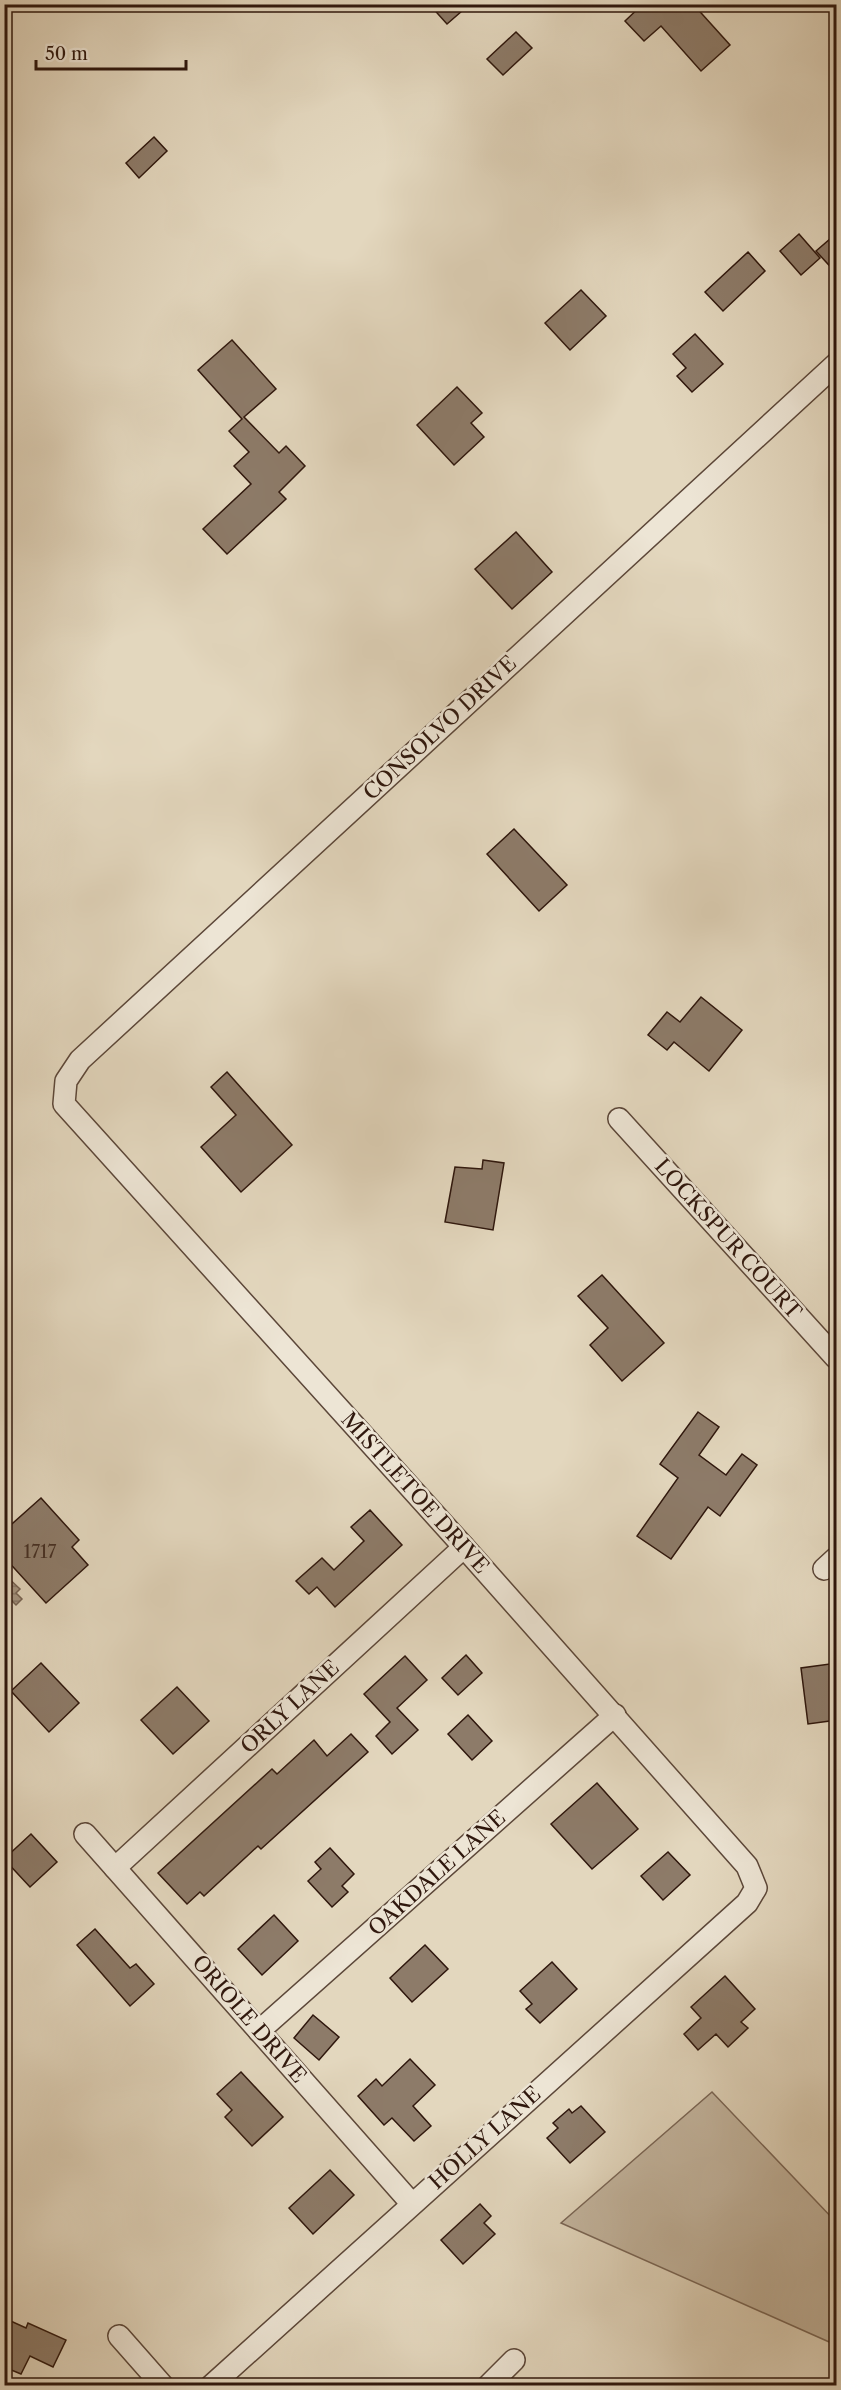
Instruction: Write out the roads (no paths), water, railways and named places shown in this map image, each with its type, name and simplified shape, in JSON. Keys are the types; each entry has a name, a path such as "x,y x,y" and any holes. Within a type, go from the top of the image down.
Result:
{"street":[{"name":"CONSOLVO DRIVE","path":"64,1104 66,1081 80,1060 837,364"},
{"name":"MISTLETOE DRIVE","path":"64,1104 615,1715 747,1866 756,1888"},
{"name":"LOCKSPUR COURT","path":"619,1119 837,1358"},
{"name":"ORLY LANE","path":"116,1868 464,1547"},
{"name":"OAKDALE LANE","path":"259,2031 615,1715"},
{"name":"ORIOLE DRIVE","path":"85,1834 412,2204"},
{"name":"HOLLY LANE","path":"211,2385 747,1903 756,1888"},
{"path":"119,2336 164,2385"},
{"path":"488,2385 514,2360"}]}
